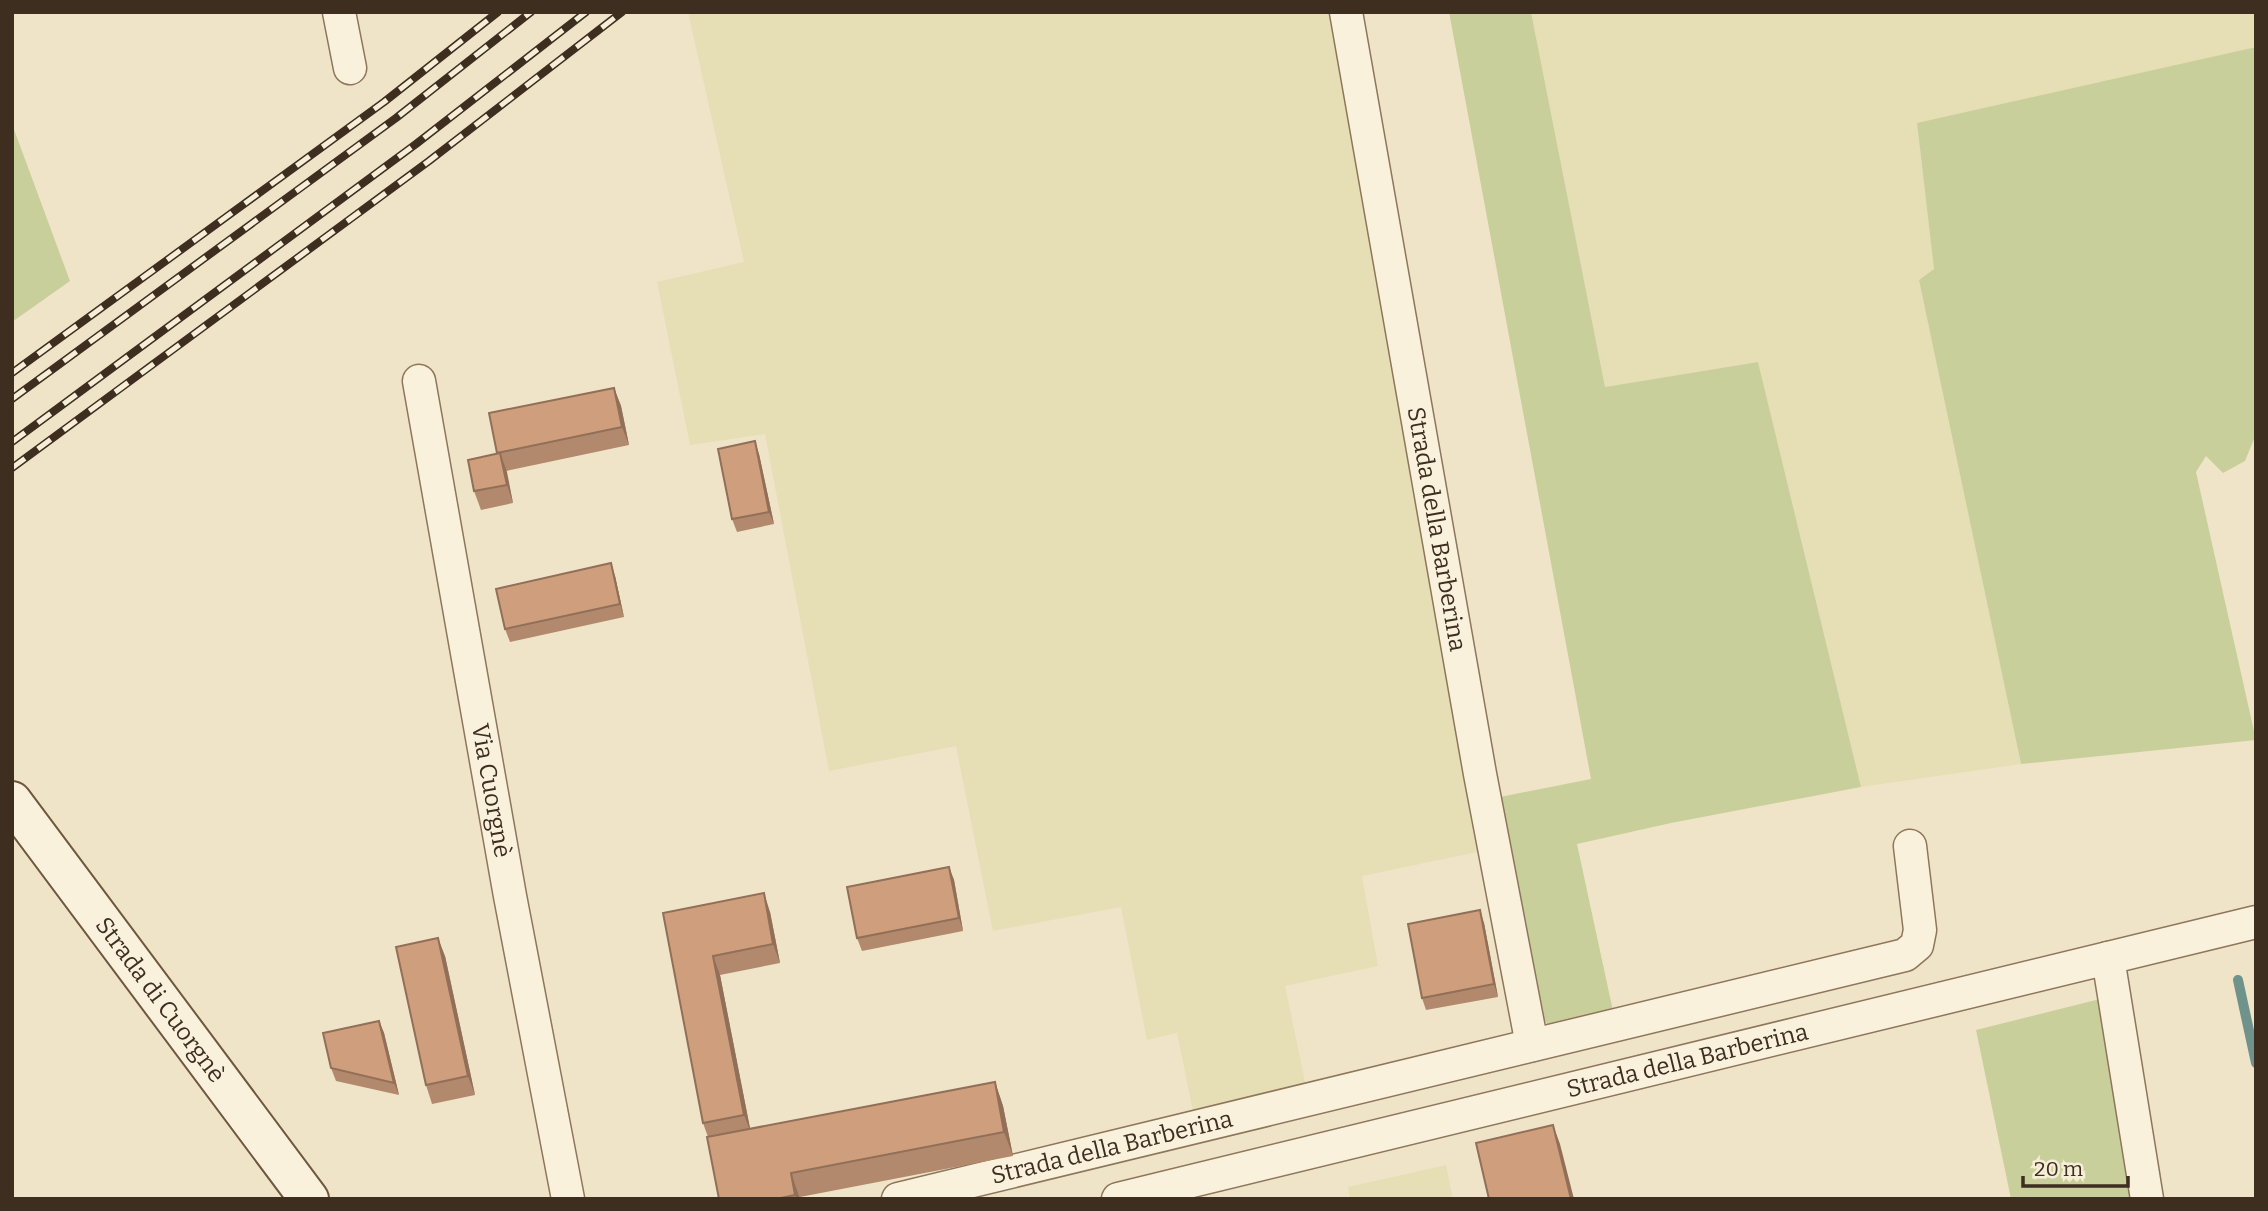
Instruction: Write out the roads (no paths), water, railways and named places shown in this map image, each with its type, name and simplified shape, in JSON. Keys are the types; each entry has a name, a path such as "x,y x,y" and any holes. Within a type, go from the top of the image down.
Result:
{"main road":[{"name":"Strada di Cuorgnè","path":"12,801 309,1199"}],"street":[{"path":"339,12 350,68"},
{"name":"Strada della Barberina","path":"1346,12 1478,760 1532,1045"},
{"name":"Via Cuorgnè","path":"419,382 510,896 568,1199"},
{"name":"Strada della Barberina","path":"898,1199 1905,955 1917,946 1920,930 1910,846"},
{"name":"Strada della Barberina","path":"1118,1199 2256,922"},
{"path":"2108,958 2147,1199"}],"waterway":[{"path":"2238,980 2256,1063"}],"railway":[{"path":"12,373 384,102 498,12"},
{"path":"12,399 396,118 531,12"},
{"path":"12,442 416,144 586,12"},
{"path":"12,468 429,161 622,12"}]}
